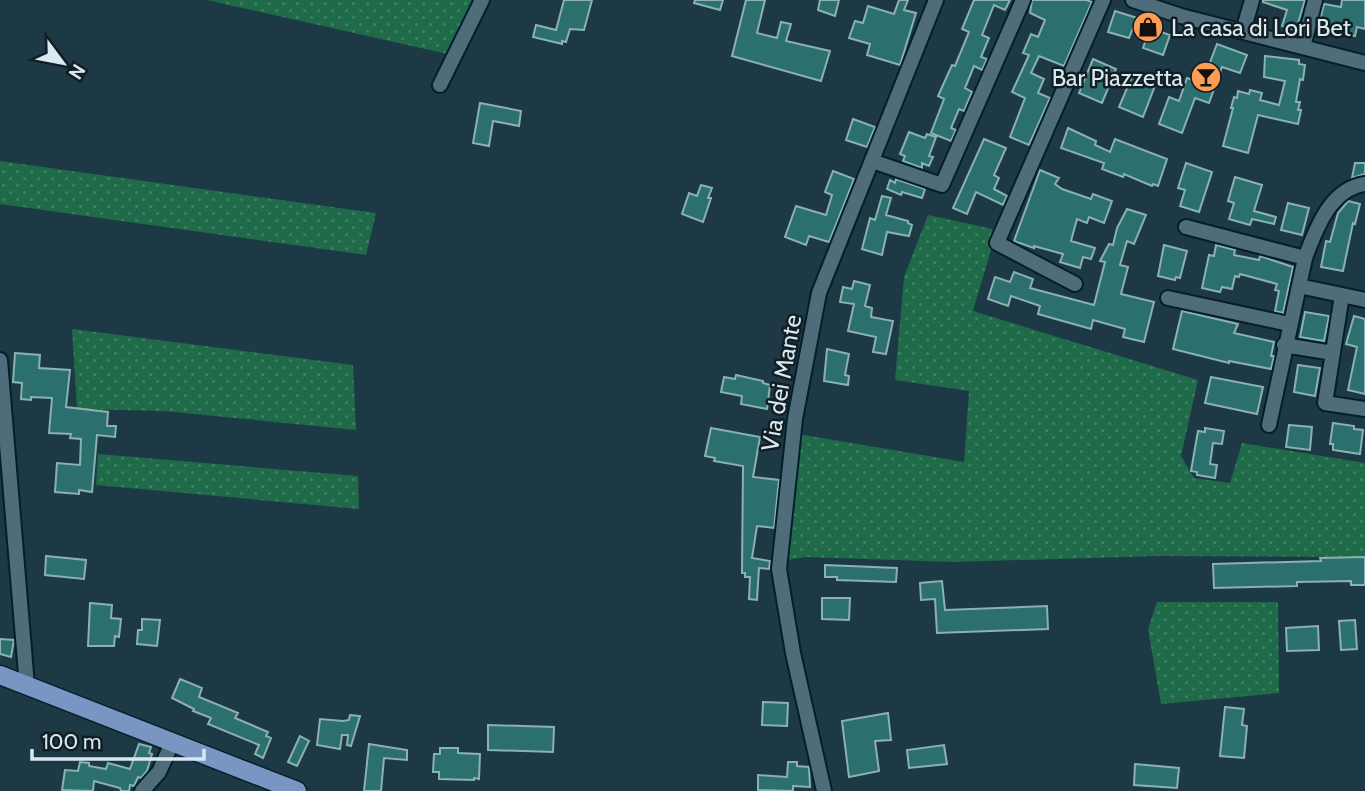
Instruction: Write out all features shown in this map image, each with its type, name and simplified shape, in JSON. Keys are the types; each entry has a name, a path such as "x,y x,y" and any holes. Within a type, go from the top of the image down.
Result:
{"main road":[{"path":"0,675 297,791"}],"street":[{"path":"440,85 482,0"},
{"name":"Via dei Mante","path":"824,791 793,653 779,569 795,419 820,293 936,0"},
{"path":"872,161 942,185 1024,0"},
{"path":"1075,284 997,243 1103,0"},
{"path":"1133,0 1168,5 1243,31 1365,62"},
{"path":"1243,31 1252,0"},
{"path":"1303,47 1315,0"},
{"path":"1269,425 1284,345 1305,258 1325,212 1348,190 1365,184"},
{"path":"1186,227 1305,258"},
{"path":"1299,286 1365,300"},
{"path":"1342,295 1325,403 1365,409"},
{"path":"1168,298 1289,324"},
{"path":"1284,345 1333,354"},
{"path":"0,360 27,686"},
{"path":"142,791 159,772 172,743"}],"green space":[{"path":"207,0 478,0 452,55"},
{"path":"0,161 376,213 366,255 0,204"},
{"path":"928,215 997,230 973,311 1198,380 1181,456 1194,478 1230,483 1242,443 1365,463 1365,557 1158,556 953,562 806,557 781,561 792,433 964,462 969,391 895,380 904,277"},
{"path":"72,329 353,365 356,430 164,411 77,409"},
{"path":"98,454 358,476 359,509 96,485"},
{"path":"1157,602 1278,602 1279,693 1161,704 1148,629"}],"building":[{"path":"564,0 592,0 584,30 570,29 566,42 562,41 562,44 533,37 536,25 556,30"},
{"path":"695,0 723,0 720,10 694,3"},
{"path":"746,0 765,0 757,33 777,38 781,22 791,24 786,41 830,51 821,81 732,56"},
{"path":"820,0 839,0 835,16 818,10"},
{"path":"899,0 908,0 904,10 916,13 900,65 867,55 870,44 849,38 855,21 863,23 868,6 894,14"},
{"path":"974,0 1010,0 1005,10 994,5 982,35 989,38 981,57 987,59 982,70 974,66 965,88 972,92 964,111 959,109 951,128 956,130 951,141 931,133 944,99 938,96 952,65 955,66 969,32 962,29"},
{"path":"1032,0 1092,2 1064,66 1039,56 1031,73 1044,79 1038,93 1050,98 1029,145 1010,137 1025,98 1012,92 1029,55 1023,53 1031,34 1038,37 1045,20 1030,13"},
{"path":"1263,0 1305,0 1296,30 1282,26 1287,10"},
{"path":"1342,0 1365,0 1365,29 1357,27 1355,36 1318,28 1324,4 1341,7"},
{"path":"1115,11 1137,18 1129,38 1108,32"},
{"path":"1150,28 1170,35 1163,55 1143,48"},
{"path":"1217,44 1247,55 1240,73 1222,67 1209,103 1195,98 1182,133 1159,124 1169,97 1179,101 1187,78 1202,83"},
{"path":"1265,56 1299,60 1299,64 1305,65 1296,102 1300,102 1298,110 1301,110 1298,124 1258,115 1248,153 1223,146 1234,97 1237,98 1238,91 1262,93 1260,100 1279,105 1285,81 1264,77"},
{"path":"1093,59 1116,69 1102,103 1079,93"},
{"path":"1133,74 1156,83 1143,117 1119,107"},
{"path":"480,103 521,111 519,126 493,121 489,146 473,143"},
{"path":"853,119 875,127 867,147 846,140"},
{"path":"1068,128 1096,141 1095,145 1110,152 1115,139 1167,159 1158,186 1102,169 1104,163 1061,148"},
{"path":"909,132 925,138 927,134 936,137 929,156 933,157 929,166 922,163 922,168 903,161 905,156 900,154"},
{"path":"984,139 1006,148 994,175 999,178 994,189 1007,196 1003,205 976,192 967,214 953,208"},
{"path":"1186,163 1212,172 1199,212 1180,206 1185,190 1178,188"},
{"path":"1355,163 1365,163 1365,174 1352,178"},
{"path":"1040,170 1059,178 1055,184 1062,189 1091,199 1093,194 1112,201 1104,223 1089,217 1087,223 1077,219 1071,241 1095,248 1091,259 1083,257 1080,268 1060,262 1063,254 1014,241"},
{"path":"833,171 854,179 829,242 809,236 806,245 785,237 796,206 826,215 832,195 825,192"},
{"path":"1235,177 1262,185 1254,211 1276,217 1274,224 1252,219 1250,225 1229,219 1234,203 1228,201"},
{"path":"896,179 925,189 922,198 902,192 901,195 887,189 890,180 895,183"},
{"path":"701,185 712,188 703,222 682,214 689,193 697,196"},
{"path":"882,196 891,198 886,215 908,221 912,225 909,236 887,232 882,255 862,249 870,218 875,220"},
{"path":"1348,201 1360,204 1355,224 1353,223 1343,271 1321,267 1326,241 1330,242 1338,213"},
{"path":"1288,203 1309,208 1302,235 1281,230"},
{"path":"1127,209 1146,215 1134,244 1127,241 1120,265 1128,267 1121,294 1154,302 1144,342 1123,337 1125,329 1093,320 1091,329 1038,314 1040,306 1011,296 1008,306 988,299 995,277 1010,282 1014,272 1033,279 1030,288 1094,305 1105,262 1100,261 1109,244 1113,245 1117,228"},
{"path":"1164,245 1187,251 1180,278 1176,277 1175,280 1158,276"},
{"path":"1216,245 1235,250 1234,255 1259,260 1260,256 1293,267 1283,313 1275,311 1279,291 1275,290 1277,284 1240,274 1239,277 1235,276 1232,289 1222,287 1220,292 1202,288 1209,255 1214,256"},
{"path":"854,281 870,285 865,306 872,308 871,317 893,321 886,354 873,352 876,337 848,331 854,304 840,302 843,287 852,289"},
{"path":"1182,311 1238,324 1234,333 1274,342 1271,369 1229,363 1173,349"},
{"path":"1305,312 1329,316 1324,341 1300,337"},
{"path":"1354,316 1365,319 1365,394 1348,390 1357,347 1346,344"},
{"path":"827,349 849,354 845,375 849,376 848,385 824,381"},
{"path":"15,353 40,355 39,368 70,370 66,407 108,412 107,426 116,426 115,437 97,435 92,492 55,492 57,463 80,465 81,439 70,438 71,434 49,433 52,398 21,399 22,383 13,382"},
{"path":"1298,365 1320,368 1315,396 1294,392"},
{"path":"736,375 770,385 767,409 741,404 742,396 721,392 724,377 735,379"},
{"path":"1211,377 1263,387 1257,414 1205,403"},
{"path":"1333,423 1363,430 1360,454 1333,450 1333,444 1330,444"},
{"path":"1289,425 1312,427 1310,450 1286,447"},
{"path":"711,428 760,437 753,477 779,480 774,528 757,526 752,558 770,561 769,569 759,568 757,600 749,599 750,577 745,577 745,573 742,573 743,466 714,461 715,458 705,456"},
{"path":"1205,428 1224,431 1222,444 1213,443 1210,464 1217,465 1215,478 1197,475 1197,472 1191,471 1198,431 1205,432"},
{"path":"46,556 86,560 84,579 45,575"},
{"path":"1365,557 1365,585 1351,585 1351,581 1297,582 1297,586 1214,588 1213,564"},
{"path":"825,565 897,568 896,582 837,580 837,577 825,577"},
{"path":"942,581 945,610 1047,606 1048,629 937,633 935,599 921,600 920,583"},
{"path":"822,598 850,598 849,620 822,619"},
{"path":"90,603 112,605 111,618 121,619 119,637 115,636 114,646 88,646"},
{"path":"142,619 160,620 157,646 137,644 138,630 142,630"},
{"path":"1355,620 1357,649 1341,650 1339,621"},
{"path":"1318,626 1319,650 1287,651 1286,628"},
{"path":"0,639 14,640 11,657 0,654"},
{"path":"180,679 202,688 199,697 238,713 235,718 268,732 266,736 271,738 263,758 255,754 259,745 208,724 211,718 172,698"},
{"path":"763,702 788,703 787,726 762,725"},
{"path":"1225,707 1244,709 1242,725 1247,726 1244,758 1220,756"},
{"path":"888,713 891,740 875,741 879,771 849,777 842,721"},
{"path":"350,715 360,716 351,746 347,745 348,735 342,735 340,749 317,745 320,719 343,721 349,720"},
{"path":"488,725 554,727 553,752 488,750"},
{"path":"300,736 309,741 297,766 288,762"},
{"path":"139,744 151,747 149,753 152,754 147,771 141,778 138,777 134,786 130,785 129,791 121,791 120,788 94,781 93,791 62,790 65,770 78,771 80,762 106,769 108,763 130,769"},
{"path":"369,744 407,750 407,760 384,758 381,791 364,791"},
{"path":"944,745 947,764 909,768 907,750"},
{"path":"440,748 458,748 458,753 480,754 479,779 439,779 439,772 433,772 434,754 440,754"},
{"path":"788,762 809,767 810,787 793,786 793,791 758,790 758,775 787,777"},
{"path":"1135,764 1179,768 1177,788 1134,785"}],"place":[{"name":"La casa di Lori Bet","path":"1148,27"},
{"name":"Bar Piazzetta","path":"1206,77"}]}
